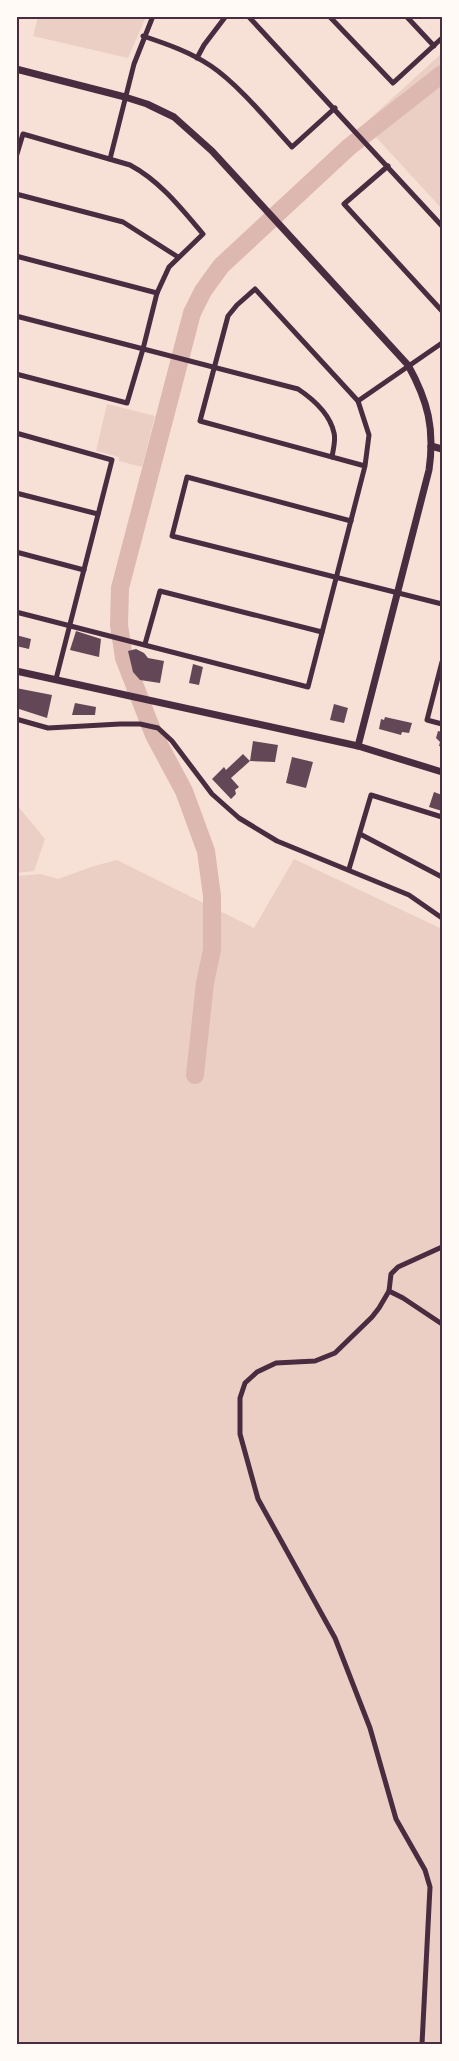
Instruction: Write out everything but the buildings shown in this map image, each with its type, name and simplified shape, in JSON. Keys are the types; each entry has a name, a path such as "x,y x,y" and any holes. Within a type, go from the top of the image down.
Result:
{"street":[{"path":"110,159 143,36 153,16"},
{"path":"197,58 226,16"},
{"path":"248,16 442,226"},
{"path":"329,16 393,83 442,38"},
{"path":"406,16 434,46"},
{"path":"143,36 171,45 213,68 253,104 292,147 334,108"},
{"path":"16,69 125,97 147,104 174,117 212,151 408,365 426,401 430,419 429,470 358,746"},
{"path":"16,157 23,134 130,165 145,173 162,188 203,234 169,267 157,293 127,403 16,374"},
{"path":"388,166 344,204 442,311"},
{"path":"16,194 123,222 178,257"},
{"path":"16,256 157,293"},
{"path":"16,612 308,687 365,466 369,435 358,401 255,289 228,316 200,421 365,466"},
{"path":"16,316 297,389 310,397 327,417 334,434 332,457"},
{"path":"358,401 442,343"},
{"path":"16,434 112,460 56,679"},
{"path":"431,446 442,449"},
{"path":"351,521 187,477 172,536 442,604"},
{"path":"16,493 98,514"},
{"path":"16,552 84,570"},
{"path":"145,644 160,591 322,632"},
{"path":"442,662 428,720 442,724"},
{"path":"16,671 358,746 442,772"},
{"path":"16,719 48,728 120,724 140,724 158,728 172,741 212,794 239,818 277,841 409,895 442,918"},
{"path":"349,869 371,795 442,817"},
{"path":"360,834 442,877"},
{"path":"422,2044 430,1887 425,1870 396,1819 370,1728 335,1638 258,1499 240,1434 240,1398 245,1383 257,1372 276,1364 315,1361 335,1353 372,1317 389,1292 391,1274 398,1267 442,1247"},
{"path":"389,1292 403,1298 442,1324"}],"shaded area":[{"path":"38,16 146,17 128,58 33,36"},
{"path":"442,53 442,209 364,124"},
{"path":"107,404 155,416 142,467 119,461 119,457 96,451"},
{"path":"17,805 45,839 34,871 17,873"},
{"path":"294,859 442,929 442,2044 17,2044 16,876 41,874 58,879 117,860 254,928"}],"waterway":[{"path":"195,1075 205,983 212,950 212,896 206,851 184,791 154,735 124,658 119,625 120,588 192,313 203,291 221,266 349,147 442,74"}]}
